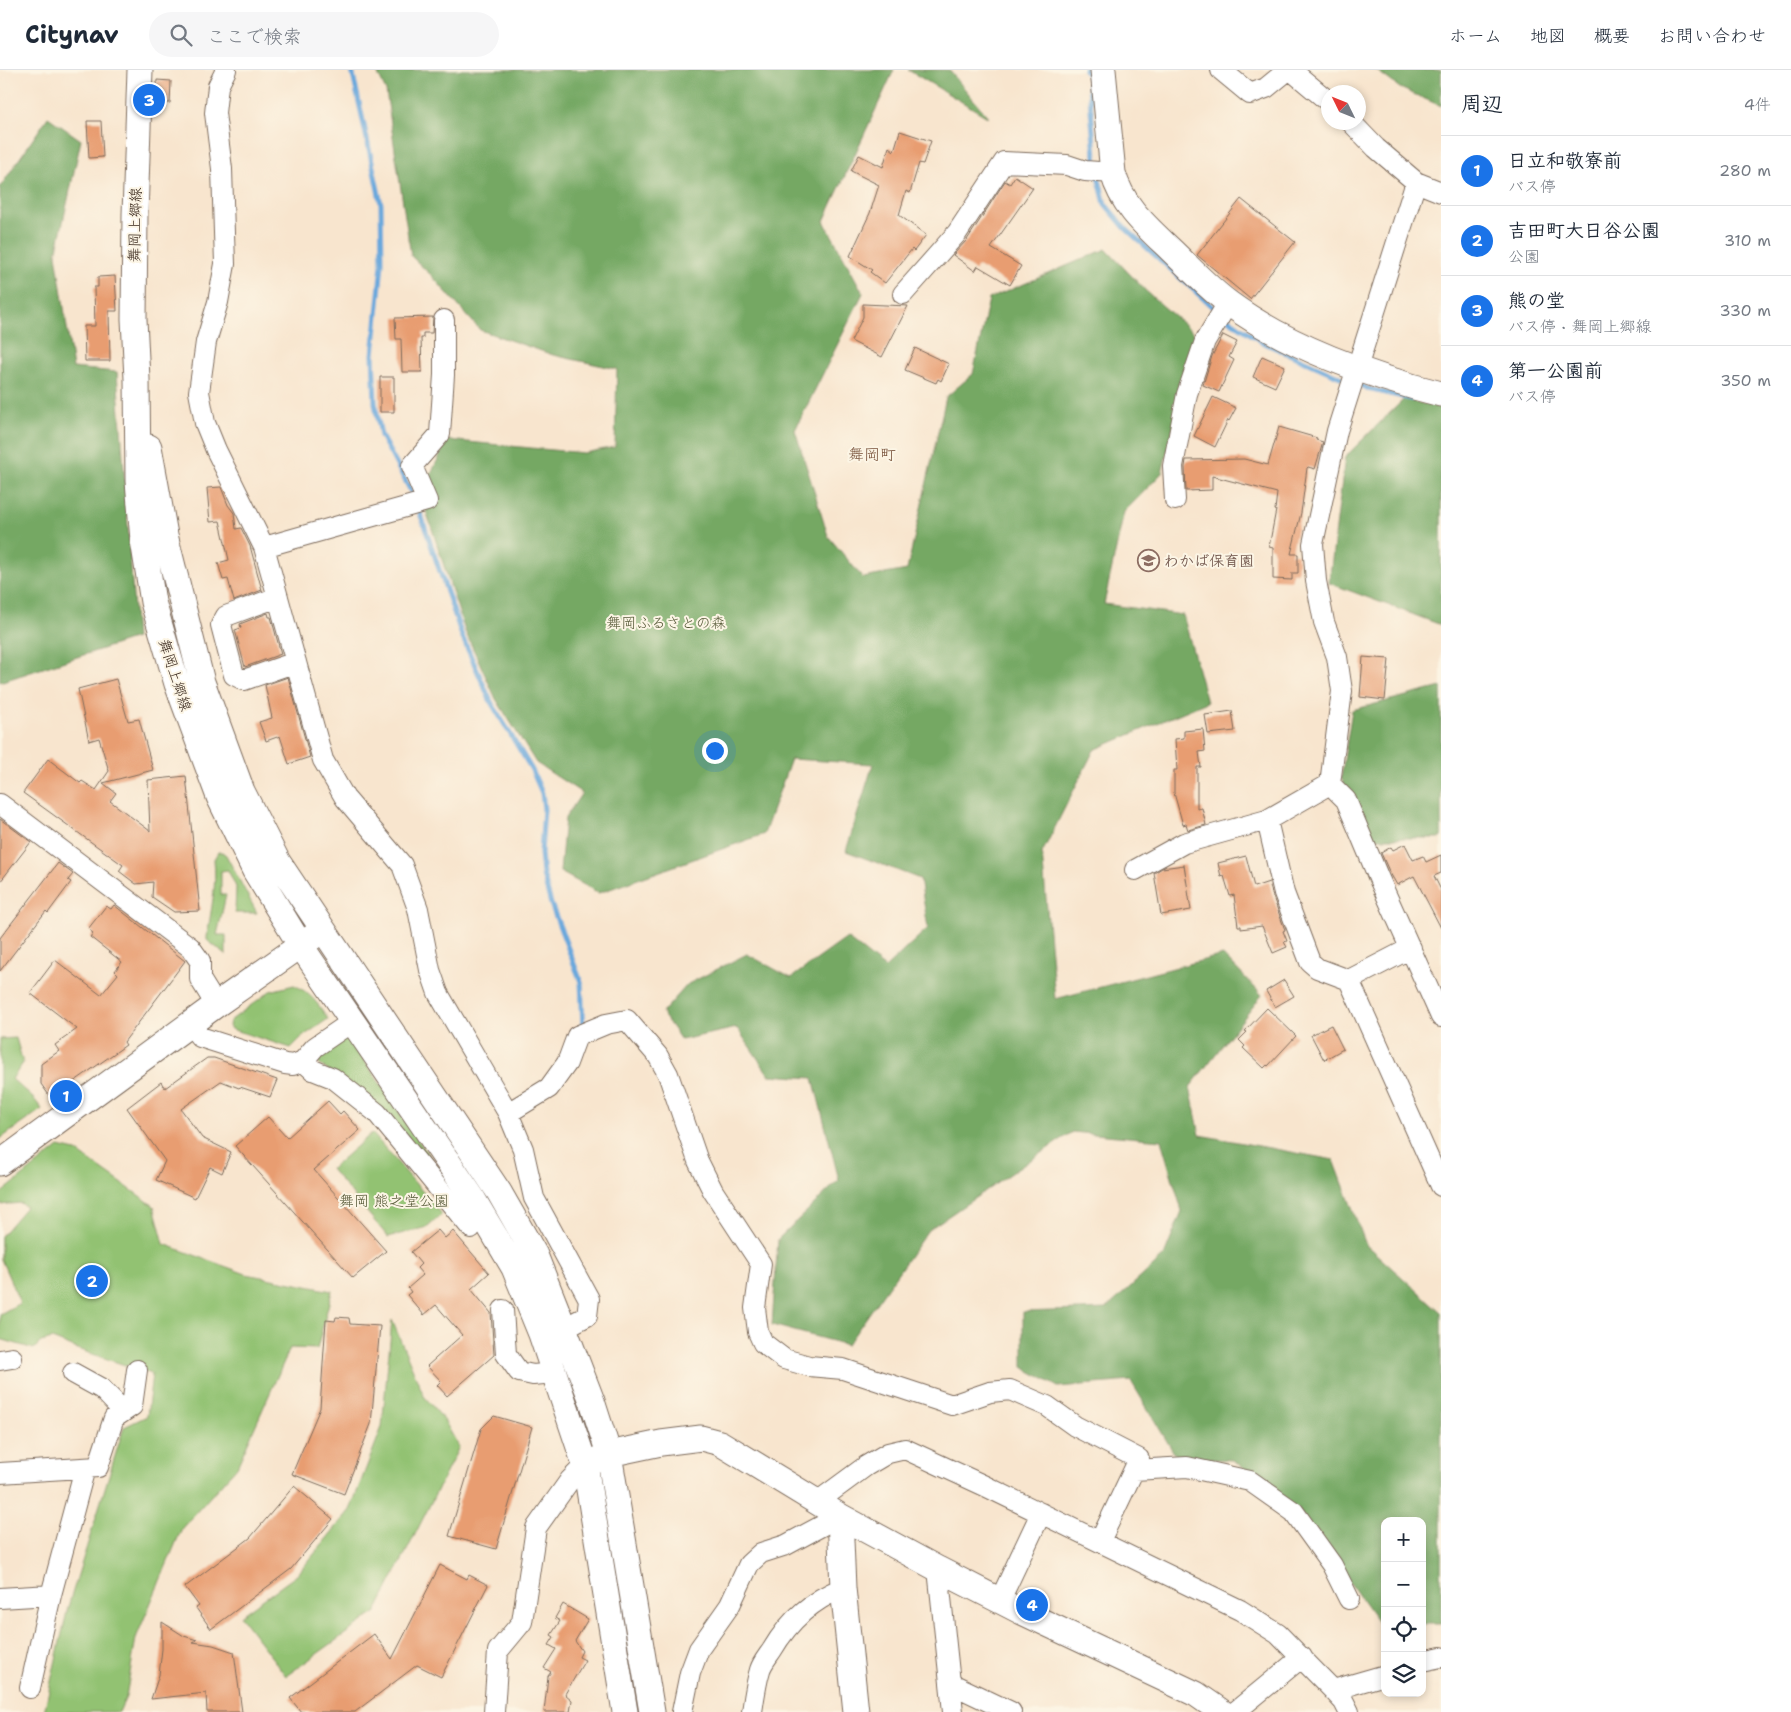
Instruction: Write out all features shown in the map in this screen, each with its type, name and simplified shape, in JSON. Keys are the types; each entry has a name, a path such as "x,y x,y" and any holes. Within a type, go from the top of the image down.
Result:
{"street":[{"name":"舞岡上郷線","path":"140,70 135,214 134,319 137,379 138,482 143,540 152,602 177,684 219,797 254,871 301,946 472,1197 514,1268 541,1334 585,1465 625,1712"},
{"path":"226,70 218,86 215,113 222,169 225,264 218,302 206,342 200,392 205,423 216,450 264,547 323,760 345,798 402,865 418,909 430,970 438,993 508,1112 523,1149 534,1198 589,1299 587,1316 564,1328"},
{"path":"1103,70 1113,173 1118,189 1138,218 1228,303 1257,322 1357,369 1441,394"},
{"path":"1221,70 1250,94 1266,88 1288,70"},
{"path":"1291,70 1321,95"},
{"path":"1359,130 1376,148 1416,182 1441,192"},
{"path":"903,294 957,233 1004,162 1067,165 1085,172 1113,173"},
{"path":"1330,784 1342,691 1337,657 1324,622 1317,589 1313,544 1338,431 1416,182"},
{"path":"1175,500 1173,466 1187,394 1205,341 1228,303"},
{"path":"264,547 427,501 412,466 440,434 444,375 444,320"},
{"name":"舞岡上郷線","path":"137,379 165,535 202,682 242,791 278,862 499,1192 535,1255 564,1328 592,1401 609,1454 652,1712"},
{"path":"278,597 226,616 221,625 234,675 244,680 296,662"},
{"path":"1135,870 1184,843 1267,820 1330,784"},
{"path":"1330,784 1346,800 1441,1017"},
{"path":"0,804 190,947 200,961 200,979 216,1005"},
{"path":"1267,820 1284,893 1310,962 1317,968 1349,980 1441,1186"},
{"path":"0,1163 216,1005 323,930"},
{"path":"1349,980 1411,948"},
{"path":"508,1112 548,1088 567,1063 586,1032 606,1024 627,1020 658,1056 668,1074 698,1161 713,1191 761,1264 755,1308 758,1332 764,1343 784,1359 809,1366 843,1369 952,1405 990,1392 1010,1390 1047,1406 1075,1426 1139,1459 1100,1542"},
{"path":"191,1025 200,1037 293,1065 303,1061 315,1047 353,1021"},
{"path":"303,1061 313,1070 333,1078 377,1113 471,1228"},
{"path":"503,1310 506,1354 519,1372 533,1375 554,1373"},
{"path":"0,1473 98,1467 114,1418 132,1406 137,1370"},
{"path":"74,1373 102,1390 123,1411"},
{"path":"494,1712 498,1652 522,1622 536,1528 570,1480 585,1465 609,1454 661,1443 701,1438 720,1444 840,1516 938,1569 1196,1694 1222,1712"},
{"path":"817,1502 866,1466 888,1453 905,1449 1042,1513 1240,1610 1278,1634 1344,1702 1349,1712"},
{"path":"1134,1470 1187,1467 1250,1481 1294,1512 1332,1564 1349,1599"},
{"path":"30,1688 51,1595 85,1468"},
{"path":"1000,1600 1042,1513"},
{"path":"840,1516 843,1588 856,1712"},
{"path":"682,1712 690,1673 699,1649 730,1605 749,1564 761,1553 786,1545 840,1516"},
{"path":"938,1569 953,1712"},
{"path":"752,1712 760,1668 781,1634 806,1608 827,1594 843,1588"},
{"path":"0,1598 51,1595"},
{"path":"1235,1712 1302,1658"},
{"path":"1426,1660 1441,1658"},
{"path":"1333,1690 1381,1676"},
{"path":"950,1683 1011,1712"}],"green space":[{"name":"舞岡ふるさとの森","path":"376,70 894,70 824,221 863,293 795,430 828,536 863,578 907,570 946,397 973,374 989,299 1106,249 1146,291 1196,335 1162,473 1124,512 1104,604 1183,615 1207,702 1094,750 1042,853 1055,999 1223,955 1262,995 1190,1087 1200,1135 1334,1160 1366,1245 1441,1312 1441,1624 1426,1624 1426,1517 1381,1517 1381,1624 1379,1624 1298,1510 1233,1460 1177,1458 1131,1381 1058,1387 1023,1367 1023,1312 1106,1309 1164,1256 1182,1211 1161,1140 1072,1132 928,1230 847,1345 772,1325 778,1239 839,1180 813,1078 769,1075 737,1028 681,1040 662,1013 688,984 747,954 791,978 847,938 885,968 928,928 920,879 846,851 873,764 791,759 764,834 599,893 560,872 565,818 582,793 536,763 496,699 465,631 421,495 447,440 584,453 615,447 617,369 553,355 480,330 431,275 411,256 386,91"},
{"path":"908,70 949,70 989,118"},
{"path":"1376,70 1441,70 1441,106 1400,88"},
{"path":"48,117 81,140 56,254 73,368 117,372 136,638 0,682 0,187"},
{"path":"1404,399 1441,408 1441,625 1329,583 1345,457"},
{"path":"1441,687 1441,838 1375,838 1341,778 1352,710"},
{"path":"218,852 226,855 257,913 235,913 236,887 228,870 221,871 221,895 226,895 217,935 226,935 226,955 207,940 214,888 214,859"},
{"path":"294,985 318,1004 328,1019 302,1037 291,1048 231,1029 229,1026 230,1021 270,991"},
{"path":"343,1037 349,1038 446,1181 390,1117 319,1064 319,1054"},
{"path":"16,1038 23,1063 12,1079 42,1109 0,1139 0,1039"},
{"name":"舞岡 熊之堂公園","path":"372,1133 442,1214 428,1227 388,1237 331,1169"},
{"path":"59,1147 76,1151 154,1206 164,1244 246,1274 332,1291 317,1349 290,1348 237,1467 182,1528 136,1638 126,1697 119,1712 44,1712 68,1607 124,1427 147,1416 152,1374 52,1339 41,1342 34,1349 0,1339 0,1314 20,1303 1,1259 1,1236 26,1207 20,1203 0,1205 0,1194"},
{"path":"392,1320 424,1396 444,1420 459,1447 376,1612 286,1676 240,1616 297,1575 350,1510 382,1427"}],"building":[{"path":"157,80 171,81 170,103 156,103"},
{"path":"87,121 101,121 103,157 89,158"},
{"path":"900,131 931,141 923,164 919,163 910,193 906,191 899,215 926,235 914,251 912,249 885,283 870,272 872,270 850,256 870,213 879,185 851,171 859,155 883,167 889,147 894,151"},
{"path":"1015,176 1033,188 991,248 1021,266 1010,285 978,266 975,271 953,255 967,240 1005,181 1010,184"},
{"path":"1241,199 1295,242 1250,299 1197,255"},
{"path":"115,276 117,311 109,311 110,361 85,361 84,326 95,326 94,287 98,287 98,277"},
{"path":"863,304 908,306 882,357 851,341 863,317"},
{"path":"433,317 432,333 423,333 423,338 421,338 422,372 402,372 401,339 396,339 395,318"},
{"path":"1223,335 1237,342 1229,357 1234,360 1219,392 1203,385 1212,356"},
{"path":"915,348 949,364 941,381 938,379 936,383 905,370"},
{"path":"1262,356 1285,366 1275,387 1253,377"},
{"path":"380,377 394,377 394,412 380,412"},
{"path":"1213,397 1236,408 1215,447 1194,436"},
{"path":"1279,427 1317,438 1316,440 1323,442 1315,469 1307,468 1301,513 1291,554 1298,554 1298,573 1292,573 1292,580 1273,579 1273,548 1269,547 1276,510 1277,493 1212,476 1212,490 1186,491 1186,460 1244,459 1268,465"},
{"path":"221,487 228,505 234,513 236,529 241,528 250,546 262,590 234,601 228,579 223,580 218,563 229,560 220,521 210,522 207,488"},
{"path":"268,613 269,617 271,617 281,654 245,667 235,630 241,628 240,624"},
{"path":"1363,657 1389,659 1385,700 1360,697"},
{"path":"288,677 310,757 289,764 280,736 266,741 259,722 272,718 265,685"},
{"path":"116,679 128,721 139,719 153,770 103,783 116,793 110,801 150,831 148,780 186,776 200,911 174,912 152,897 153,882 136,884 119,871 123,865 23,793 48,759 80,783 82,781 96,790 109,771 99,738 89,741 78,689"},
{"path":"1232,711 1235,731 1208,734 1205,715"},
{"path":"1203,729 1205,751 1199,752 1201,767 1197,767 1197,809 1202,808 1206,825 1188,830 1186,824 1183,825 1174,793 1174,770 1177,770 1175,739 1184,738 1184,731"},
{"path":"0,819 31,842 0,882"},
{"path":"1405,844 1413,860 1423,856 1426,862 1441,855 1441,873 1434,876 1441,890 1441,928 1414,876 1397,885 1381,853 1391,847 1393,850"},
{"path":"1246,856 1254,887 1269,882 1285,930 1283,931 1287,941 1284,942 1287,947 1273,953 1262,926 1241,929 1241,926 1238,926 1234,895 1230,896 1224,876 1221,877 1218,863"},
{"path":"58,863 73,874 68,880 71,882 0,971 0,938"},
{"path":"1184,865 1191,910 1161,915 1154,873 1162,868"},
{"path":"114,905 185,961 124,1042 126,1045 51,1098 41,1084 41,1064 59,1051 55,1045 77,1029 30,993 55,960 101,995 118,974 115,971 122,962 90,937 93,933 88,929 106,906 111,909"},
{"path":"1284,980 1294,996 1275,1007 1266,991"},
{"path":"1267,1008 1296,1036 1264,1068 1243,1048 1245,1046 1239,1040"},
{"path":"1331,1025 1343,1049 1324,1060 1311,1035"},
{"path":"207,1058 214,1058 277,1080 270,1097 221,1081 181,1109 202,1138 231,1152 222,1173 210,1167 195,1198 156,1180 165,1161 127,1108 161,1082 165,1088"},
{"path":"328,1101 340,1114 343,1111 360,1130 314,1170 386,1251 353,1278 235,1146 268,1117 287,1138"},
{"path":"438,1230 445,1238 453,1231 489,1273 471,1289 491,1313 494,1355 447,1396 437,1385 441,1381 427,1366 462,1335 436,1305 424,1315 407,1295 411,1292 408,1288 423,1275 417,1268 421,1264 411,1252"},
{"path":"336,1317 349,1318 350,1324 380,1326 371,1424 344,1494 292,1474 320,1408 326,1320 335,1321"},
{"path":"494,1416 532,1427 496,1549 449,1536 481,1429"},
{"path":"294,1486 333,1519 291,1569 211,1629 196,1608 199,1606 185,1587 250,1538"},
{"path":"440,1565 467,1579 469,1575 488,1585 441,1677 417,1665 355,1712 301,1712 290,1698 374,1634 392,1659"},
{"path":"563,1604 588,1619 575,1641 582,1651 579,1657 585,1660 565,1694 572,1700 570,1712 544,1712 548,1676 551,1672 544,1668 556,1649 549,1645 554,1637 551,1635 560,1621 555,1618"},
{"path":"162,1622 184,1636 197,1640 193,1642 213,1645 234,1652 242,1712 207,1712 206,1693 151,1699 159,1675 162,1649"}],"waterway":[{"path":"352,70 381,204 382,264 373,355 375,403 381,436 413,495"},
{"path":"1085,70 1088,75 1096,168"},
{"path":"1098,176 1105,204 1125,228 1217,311"},
{"path":"1224,316 1262,342 1349,381"},
{"path":"1357,384 1369,389 1411,399"},
{"path":"418,507 462,636 491,702 532,770 542,793 544,809 541,853 543,874 551,904 581,982 583,1027"}],"place":[{"name":"熊の堂","path":"149,100"},
{"name":"わかば保育園","path":"1148,561"},
{"name":"日立和敬寮前","path":"66,1096"},
{"name":"吉田町大日谷公園","path":"92,1281"},
{"name":"第一公園前","path":"1032,1605"}],"district":[{"name":"舞岡町","path":"872,454"}]}
